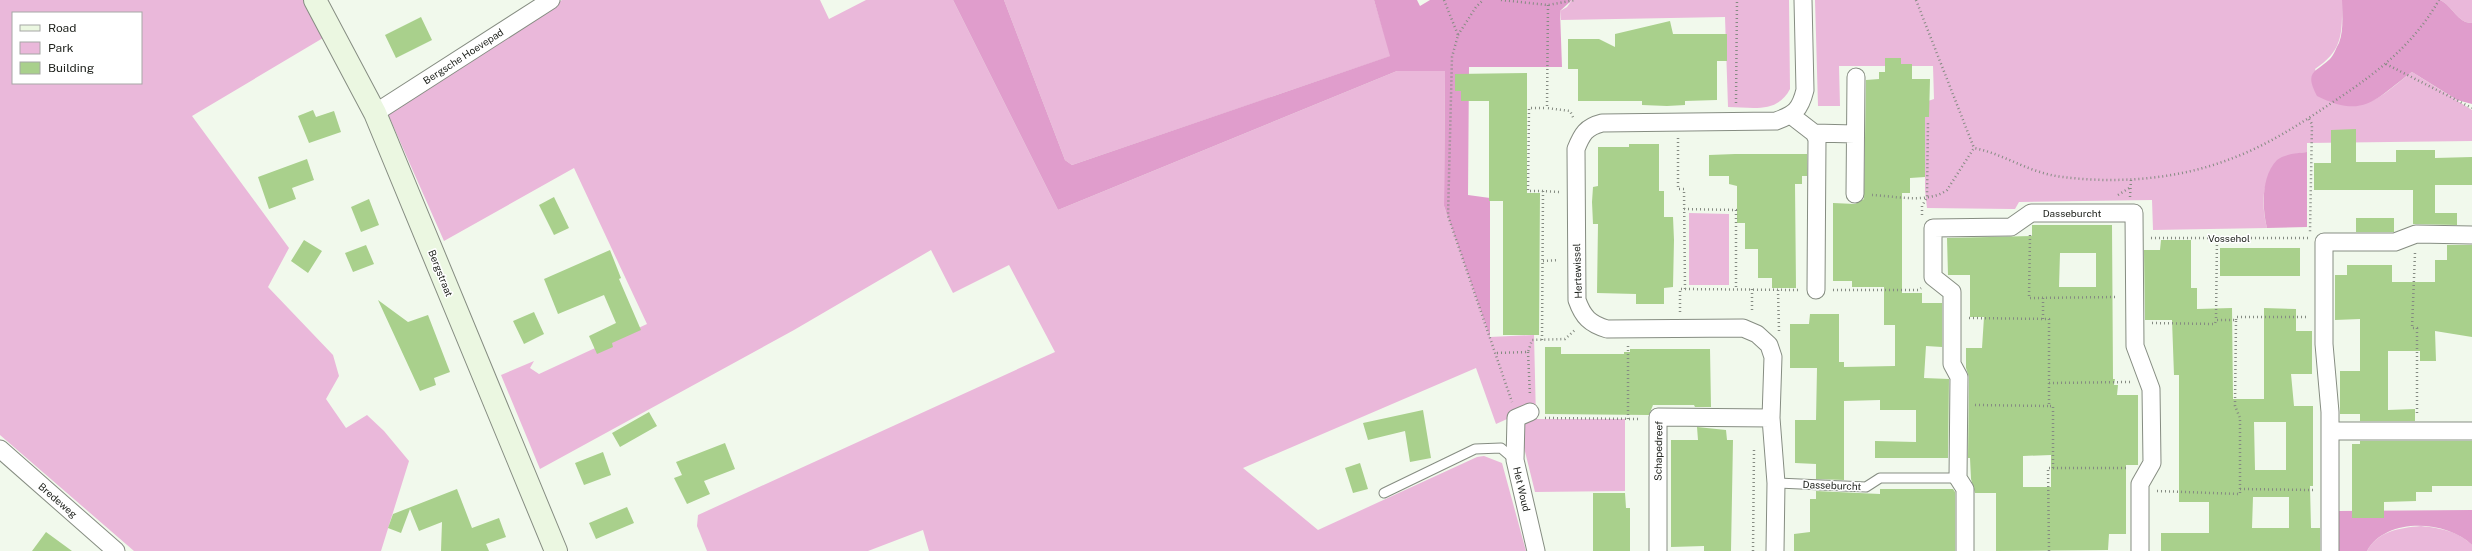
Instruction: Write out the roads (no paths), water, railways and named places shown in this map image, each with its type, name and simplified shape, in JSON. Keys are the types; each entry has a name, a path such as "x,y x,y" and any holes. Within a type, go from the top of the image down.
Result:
{"street":[{"name":"Bergstraat","path":"315,0 375,113 556,551"},
{"name":"Bergsche Hoevepad","path":"375,113 551,0"},
{"path":"1803,0 1805,90 1802,104 1792,116 1814,133 1817,140 1816,290"},
{"path":"1855,194 1856,77"},
{"name":"Hertewissel","path":"1771,418 1773,357 1769,345 1752,331 1743,328 1608,329 1592,325 1581,314 1576,300 1576,149 1582,135 1590,126 1602,123 1776,121 1792,116"},
{"path":"1814,133 1855,134"},
{"name":"Dasseburcht","path":"1958,478 1959,377 1952,364 1952,292 1933,277 1933,228 2011,227 2031,213 2134,213 2135,346 2151,389 2152,455 2149,469 2140,484 2140,551"},
{"path":"2330,551 2330,431 2324,317 2317,240 2395,242 2416,234 2472,235"},
{"name":"Het Woud","path":"1523,415 1515,460 1536,551"},
{"name":"Schapedreef","path":"1658,551 1658,416 1771,418"},
{"path":"1771,418 1776,483 1775,551"},
{"path":"2330,431 2472,431"},
{"name":"Bredeweg","path":"0,449 116,551"},
{"path":"1958,478 1966,489 1965,551"}],"lane":[{"path":"1384,493 1475,449 1500,448 1515,460"},
{"name":"Dasseburcht","path":"1776,483 1866,487 1880,478 1958,478"}]}
